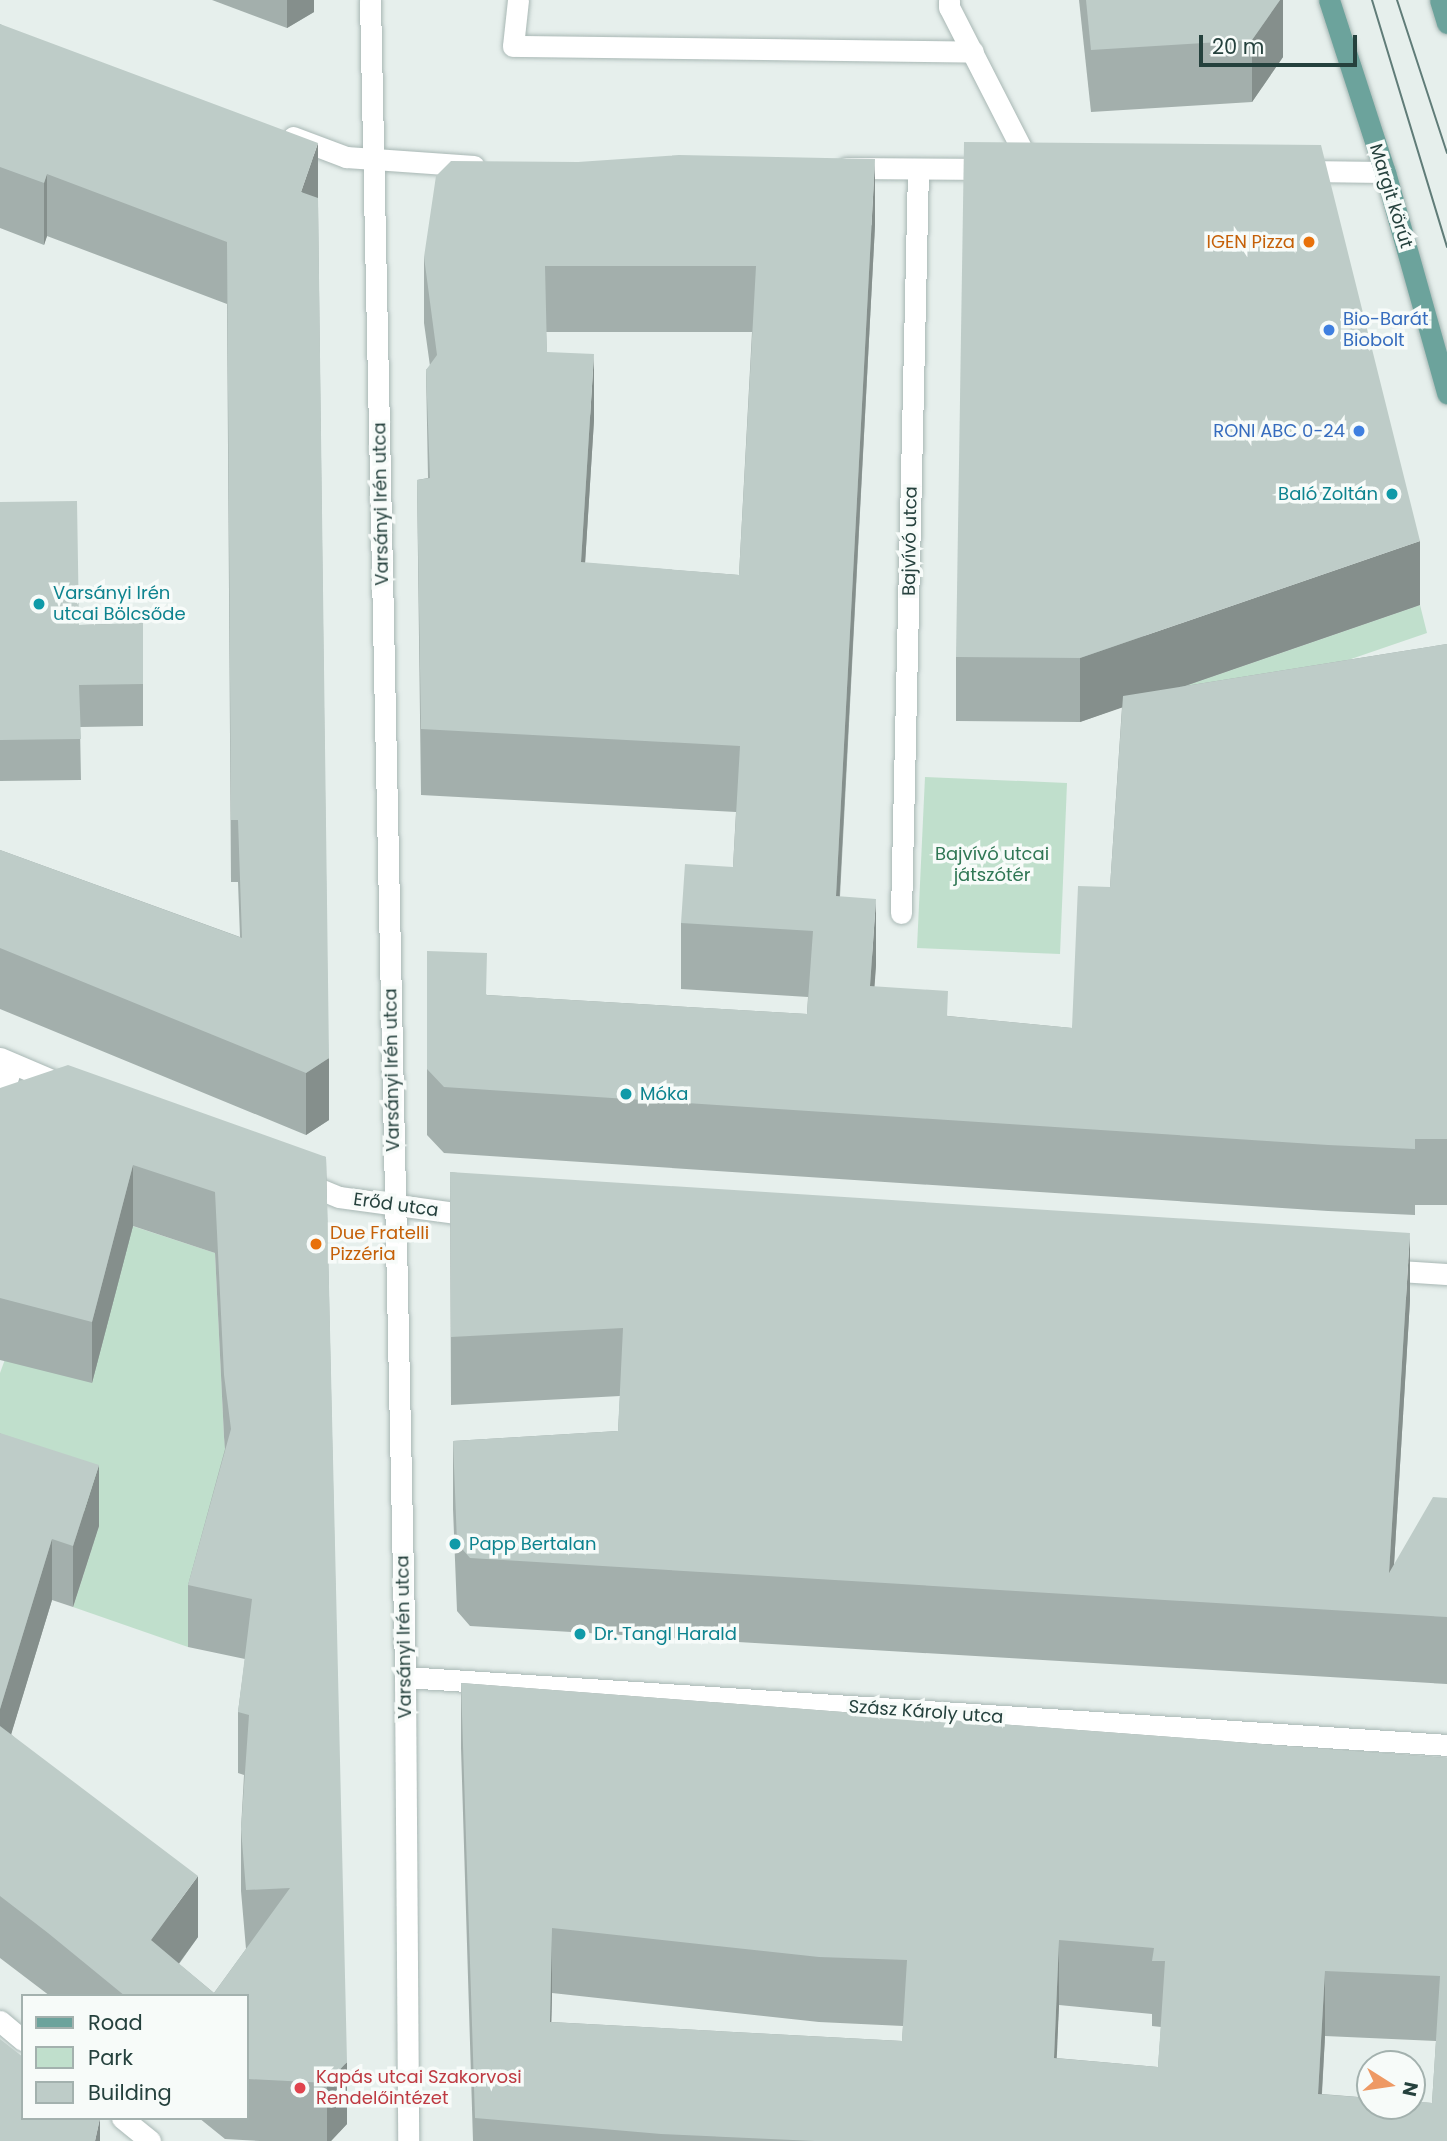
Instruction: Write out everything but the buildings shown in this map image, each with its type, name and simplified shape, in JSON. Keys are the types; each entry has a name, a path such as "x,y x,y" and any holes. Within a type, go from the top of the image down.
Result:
{"main road":[{"name":"Margit körút","path":"1329,0 1385,172 1447,393"},
{"path":"1440,0 1447,23"}],"street":[{"name":"Varsányi Irén utca","path":"370,0 405,1677 408,2141"},
{"path":"518,0 513,46 973,52"},
{"path":"950,0 949,7 1031,169"},
{"path":"269,128 346,157 494,166"},
{"path":"822,168 1059,170"},
{"name":"Bajvívó utca","path":"901,913 918,169"},
{"path":"1275,171 1385,172"},
{"path":"0,1103 6,1061 88,1094"},
{"name":"Erőd utca","path":"276,1171 339,1197 493,1217"},
{"path":"1364,1269 1447,1274"},
{"name":"Szász Károly utca","path":"405,1677 1447,1745"},
{"path":"0,2021 21,2037"},
{"path":"124,2120 150,2141"}],"green space":[{"path":"1420,605 1427,633 1187,715 1179,688"},
{"name":"Bajvívó utcai játszótér","path":"925,777 1067,783 1060,954 917,948"},
{"path":"62,1203 215,1253 224,1437 236,1533 220,1530 188,1647 73,1607 99,1526 0,1495 0,1373"}],"tram line":[{"path":"1372,0 1447,247"},
{"path":"1397,0 1447,153"}],"place":[{"name":"IGEN Pizza","path":"1309,242"},
{"name":"Bio-Barát Biobolt","path":"1329,330"},
{"name":"RONI ABC 0-24","path":"1359,431"},
{"name":"Baló Zoltán","path":"1392,494"},
{"name":"Varsányi Irén utcai Bölcsőde","path":"39,604"},
{"name":"Móka","path":"626,1094"},
{"name":"Due Fratelli Pizzéria","path":"316,1244"},
{"name":"Papp Bertalan","path":"455,1544"},
{"name":"Dr. Tangl Harald","path":"580,1634"},
{"name":"Kapás utcai Szakorvosi Rendelőintézet","path":"300,2088"}]}
